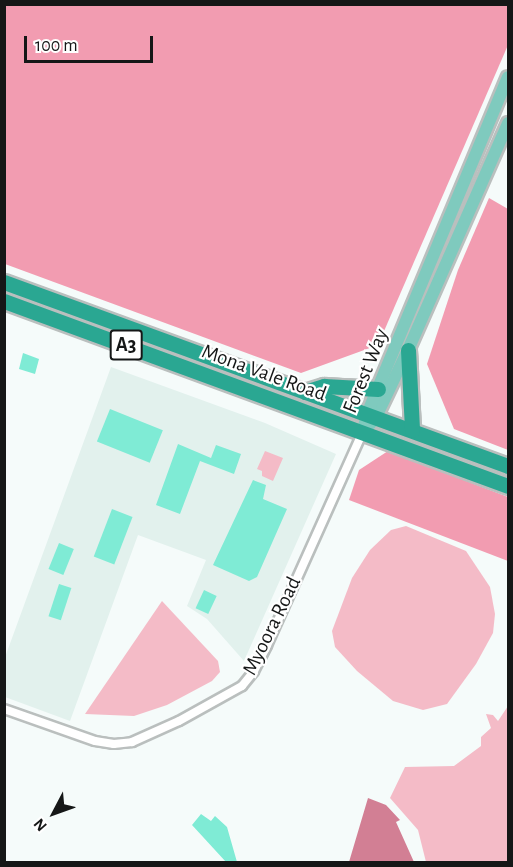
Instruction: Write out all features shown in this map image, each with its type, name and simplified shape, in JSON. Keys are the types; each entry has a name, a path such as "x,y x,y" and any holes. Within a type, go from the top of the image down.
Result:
{"highway":[{"name":"Mona Vale Road","path":"4,282 508,465"},
{"name":"Mona Vale Road","path":"4,301 508,486"},
{"path":"408,350 412,430"},
{"path":"305,392 324,386 378,389"}],"main road":[{"name":"Forest Way","path":"372,416 378,389 508,77"},
{"name":"Forest Way","path":"363,431 408,350 508,123"}],"street":[{"name":"Myoora Road","path":"4,709 95,741 123,743 149,736 226,697 242,686 254,671 267,645 363,431"}],"shaded area":[{"path":"4,5 508,5 508,45 378,345 301,373 5,264"},
{"path":"489,198 508,209 508,450 454,429 427,364 458,270"},
{"path":"111,367 265,423 336,454 244,661 207,619 187,606 206,560 138,535 70,721 5,697 4,660"},
{"path":"265,451 283,458 273,481 262,476 262,471 257,469"},
{"path":"388,451 508,497 508,561 349,500 359,470"},
{"path":"406,526 466,551 490,587 495,614 493,633 476,664 447,704 423,710 393,701 357,671 335,647 332,631 352,578 370,550 391,530"},
{"path":"162,601 218,661 220,672 212,681 167,705 134,716 85,714"},
{"path":"508,706 508,862 426,862 418,830 390,798 405,767 454,766 481,746 481,737 491,728 486,714 493,715 498,721"},
{"path":"368,798 386,805 400,820 396,822 414,862 349,862"}],"building":[{"path":"23,353 39,359 35,374 19,369"},
{"path":"110,409 163,430 150,463 97,441"},
{"path":"178,444 211,458 216,445 241,454 234,474 200,461 180,514 156,505"},
{"path":"253,480 266,485 263,499 287,509 257,577 249,581 213,565"},
{"path":"112,509 133,517 114,564 94,557"},
{"path":"59,543 74,549 63,575 49,569"},
{"path":"59,584 71,588 61,620 48,616"},
{"path":"204,590 217,596 208,614 196,608"},
{"path":"201,814 211,821 215,816 227,827 237,862 226,862 192,825"}]}
